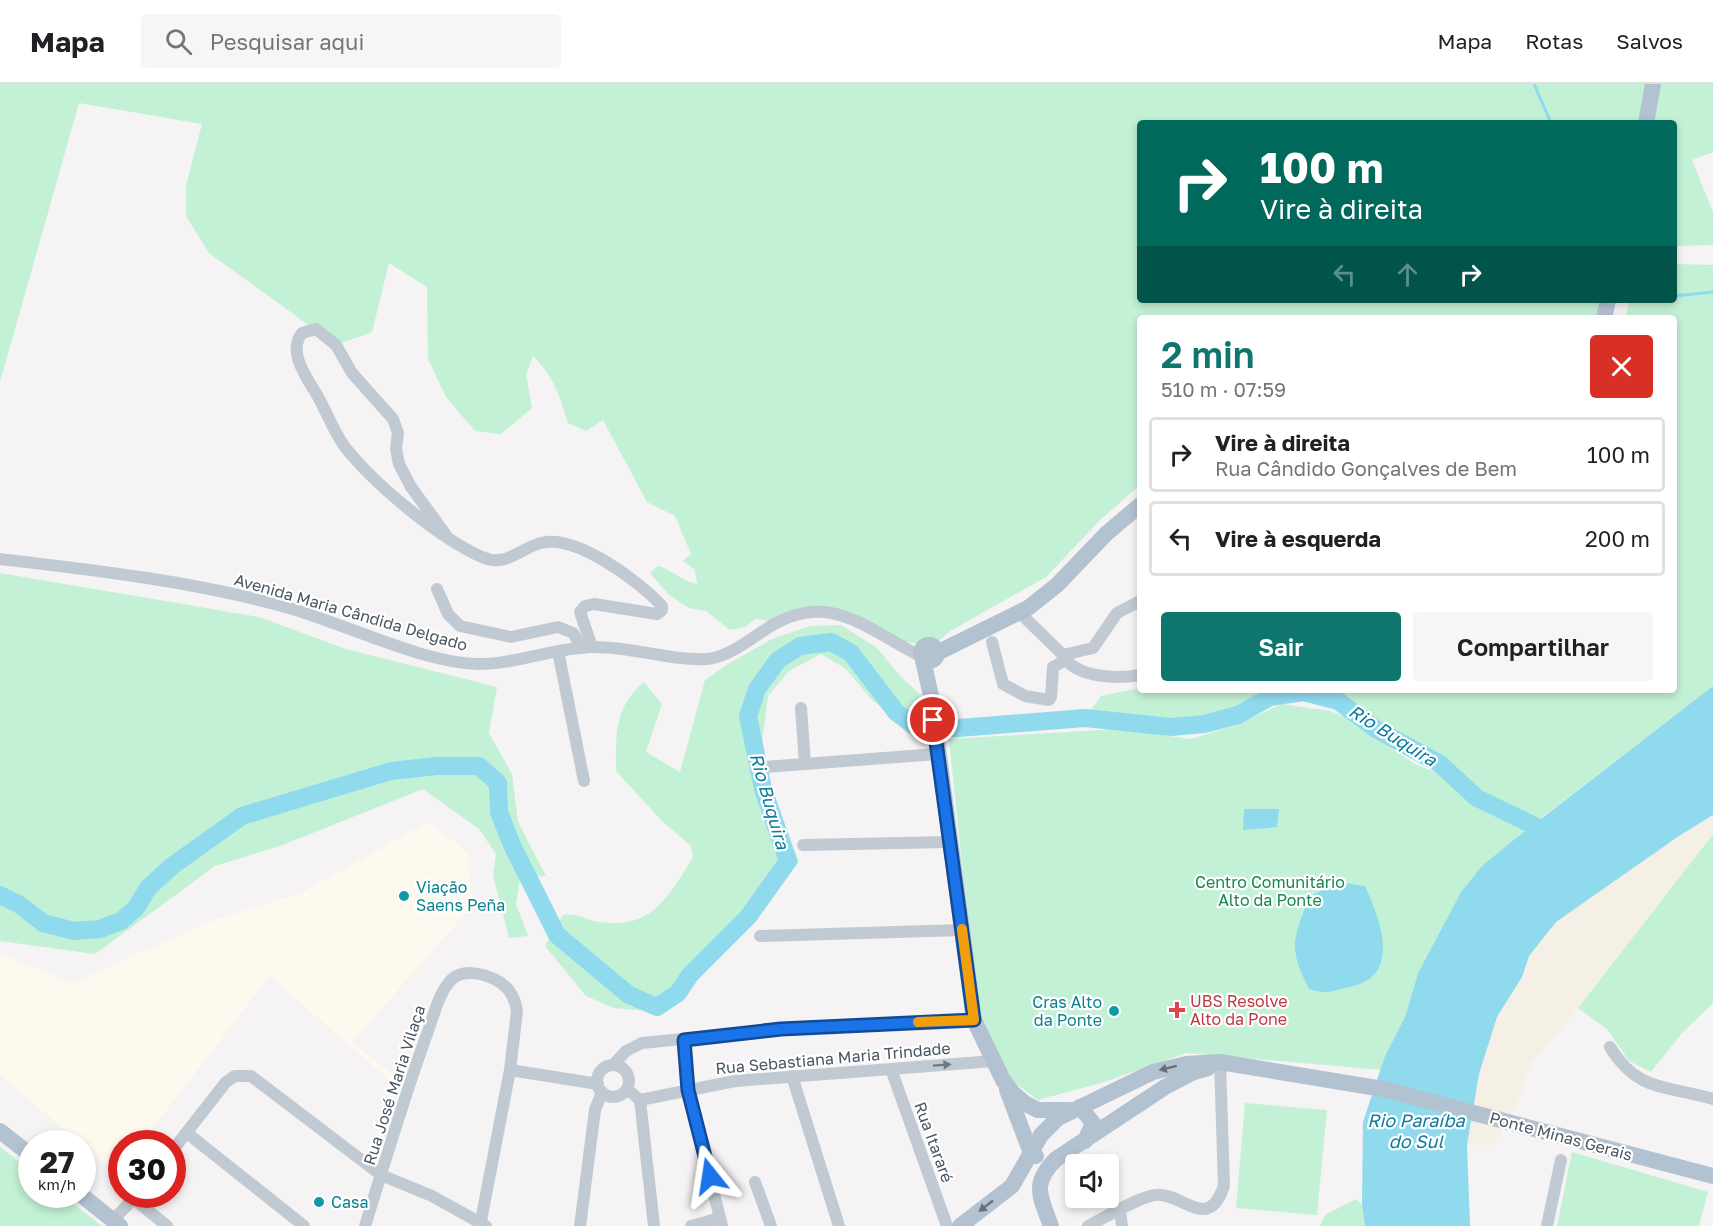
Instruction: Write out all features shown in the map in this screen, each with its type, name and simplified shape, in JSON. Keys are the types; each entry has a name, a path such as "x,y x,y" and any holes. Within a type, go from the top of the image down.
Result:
{"main road":[{"path":"1647,120 1653,84"},
{"path":"1056,1159 1041,1159 1031,1153 1003,1080 974,1020 936,748 928,654 1020,613 1058,585 1106,534 1137,508"},
{"path":"960,1226 1012,1186 1050,1125 1076,1108 1153,1072 1186,1064 1222,1063"},
{"path":"1051,1226 1039,1193 1040,1179 1056,1159 1166,1087 1194,1072 1222,1063"},
{"name":"Ponte Minas Gerais","path":"1222,1063 1383,1089 1713,1176"},
{"path":"1003,1080 1026,1104 1038,1110 1076,1108 1093,1123 1085,1141"},
{"path":"0,1131 18,1145"},
{"path":"1012,1186 1028,1184 1039,1193"},
{"path":"96,1207 116,1223"}],"street":[{"path":"446,535 411,488 399,464 396,449 398,433 393,419 352,373 332,340 316,329 302,333 297,348 300,364 344,446 387,492 446,535 479,556 497,561 509,559 540,543 572,544 596,555 662,606 662,610 657,614 594,604 585,606 580,612 587,647"},
{"name":"Avenida Maria Cândida Delgado","path":"0,560 58,566 234,595 289,608 429,655 477,664 518,661 558,651 587,647 616,647 708,659 734,650 782,618 799,612 818,610 841,615 891,641 928,654"},
{"path":"437,589 448,614 460,626 511,637 558,627 573,633 587,647"},
{"path":"992,642 1004,684 1041,701 1049,700 1053,667 1064,658 1093,648 1117,612 1137,602"},
{"path":"1020,613 1074,668 1119,677 1137,675"},
{"path":"558,651 584,781"},
{"path":"801,708 805,764"},
{"path":"765,767 936,748"},
{"path":"803,845 949,842"},
{"path":"760,936 963,930"},
{"name":"Rua José Maria Vilaça","path":"365,1226 408,1086 437,1006 451,980 458,976 476,973 500,982 516,1002 517,1020 510,1070"},
{"path":"580,1226 601,1070 615,1064 626,1051 642,1043 781,1029 974,1020"},
{"path":"684,1040 688,1090 721,1222 691,1226"},
{"path":"1610,1047 1630,1074 1643,1082 1713,1099"},
{"name":"Rua Sebastiana Maria Trindade","path":"640,1100 735,1081 994,1061"},
{"path":"1088,1226 1154,1195 1169,1195 1204,1209 1210,1208 1219,1198 1224,1186 1222,1063"},
{"path":"615,1064 628,1073 627,1089"},
{"name":"Rua Itararé","path":"891,1069 947,1226"},
{"path":"304,1226 187,1133 226,1082 235,1076 251,1076 381,1175 432,1196 482,1225 510,1070 599,1088 615,1097 627,1089"},
{"path":"792,1076 839,1226"},
{"path":"627,1089 640,1100 654,1226"},
{"path":"1547,1226 1561,1160"},
{"path":"755,1182 771,1226"},
{"path":"116,1223 128,1208"},
{"path":"147,1208 166,1226"},
{"path":"1120,1211 1122,1226"}],"shaded area":[{"name":"Viação Saens Peña","path":"428,822 467,852 473,905 352,1042 396,1077 405,1094 270,976 151,1130 108,1130 108,1166 96,1156 96,1130 65,1130 0,1075 0,954 72,983 214,920 303,892"}],"green space":[{"path":"0,84 1713,84 1713,152 1692,160 1713,212 1713,245 1677,246 1677,120 1137,120 1137,303 1607,303 1605,315 1137,315 1137,488 1100,520 1046,577 950,631 934,645 891,641 850,619 799,612 775,622 755,619 745,627 730,630 706,611 689,608 669,595 650,573 658,566 697,584 695,570 683,561 691,554 675,516 647,502 603,420 586,431 568,423 555,386 533,356 526,374 532,408 501,434 475,431 446,397 428,359 427,287 389,263 372,332 336,345 209,253 186,216 186,185 202,124 79,103 0,382"},
{"path":"1677,264 1713,265 1713,686 1532,825 1477,798 1440,764 1376,729 1338,701 1307,693 1677,693 1677,315 1626,315 1629,303 1677,303"},
{"path":"0,573 259,617 346,649 497,687 489,733 512,774 518,822 546,876 520,878 516,904 528,936 509,938 493,875 496,854 479,829 423,789 280,846 215,866 95,954 0,941"},
{"path":"841,625 877,648 902,678 923,697 922,714 910,730 872,700 846,669 821,654 789,671 768,696 761,751 766,773 799,862 746,925 677,999 649,1011 614,1008 586,996 545,946 563,915 575,915 594,921 614,923 630,922 643,917 665,899 693,858 691,846 662,821 616,771 617,734 627,701 644,682 662,704 646,752 680,772 705,680 772,639 810,626"},
{"path":"1137,689 1137,693 1296,693 1270,697 1238,715 1204,724 1171,727 1085,718 1101,696"},
{"name":"Centro Comunitário Alto da Ponte","path":"1282,704 1330,711 1345,717 1415,764 1442,775 1477,808 1525,831 1482,866 1461,892 1418,973 1405,1017 1385,1056 1382,1070 1186,1053 1101,1083 1038,1100 1008,1078 978,1019 949,739 1119,729 1191,739 1236,725"},
{"path":"1713,834 1713,1003 1681,1034 1651,1072 1629,1061 1608,1030 1578,1008"},
{"path":"1245,1103 1327,1110 1317,1215 1236,1208"},
{"path":"0,1147 18,1161 18,1208 79,1208 102,1226 0,1226"},
{"path":"1572,1152 1708,1192 1699,1226 1557,1226"},
{"path":"1356,1199 1362,1205 1365,1226 1320,1226 1325,1215"}],"sand":[{"path":"1713,815 1713,834 1554,1038 1531,1063 1516,1107 1494,1145 1467,1145 1479,1074 1497,1017 1522,977 1529,956 1556,922"}],"water":[{"name":"Rio Paraíba do Sul","path":"1713,686 1713,815 1556,922 1529,956 1522,977 1497,1017 1479,1074 1467,1145 1470,1226 1365,1226 1362,1205 1363,1122 1385,1056 1405,1017 1418,973 1461,892 1482,866 1511,842"},
{"path":"1244,809 1279,809 1277,827 1243,830"},
{"path":"1337,882 1365,886 1381,930 1382,959 1377,971 1366,981 1330,992 1322,992 1309,989 1302,975 1296,953 1296,934 1309,897"}],"waterway":[{"path":"1534,84 1550,120"},
{"path":"1677,296 1713,292"},
{"name":"Rio Buquira","path":"0,895 20,905 43,923 74,931 100,929 121,921 136,908 148,888 172,866 242,816 391,771 437,766 479,766 498,783 499,812 512,845 557,935 629,995 657,1007 678,993 690,975 748,917 788,861 763,789 748,716 757,689 778,660 800,646 831,642 851,653 896,712 921,731 1085,718 1171,727 1204,724 1238,715 1270,697 1296,693"},
{"name":"Rio Buquira","path":"1307,693 1338,701 1376,729 1440,764 1477,798 1553,835"}],"slow traffic":[{"path":"918,1022 974,1020 962,929"}],"place":[{"name":"Viação Saens Peña","path":"404,896"},
{"name":"UBS Resolve Alto da Pone","path":"1177,1010"},
{"name":"Cras Alto da Ponte","path":"1114,1011"},
{"name":"Casa","path":"319,1202"}],"route":[{"path":"710,1176 688,1090 684,1040 781,1029 974,1020 933,720"}]}
